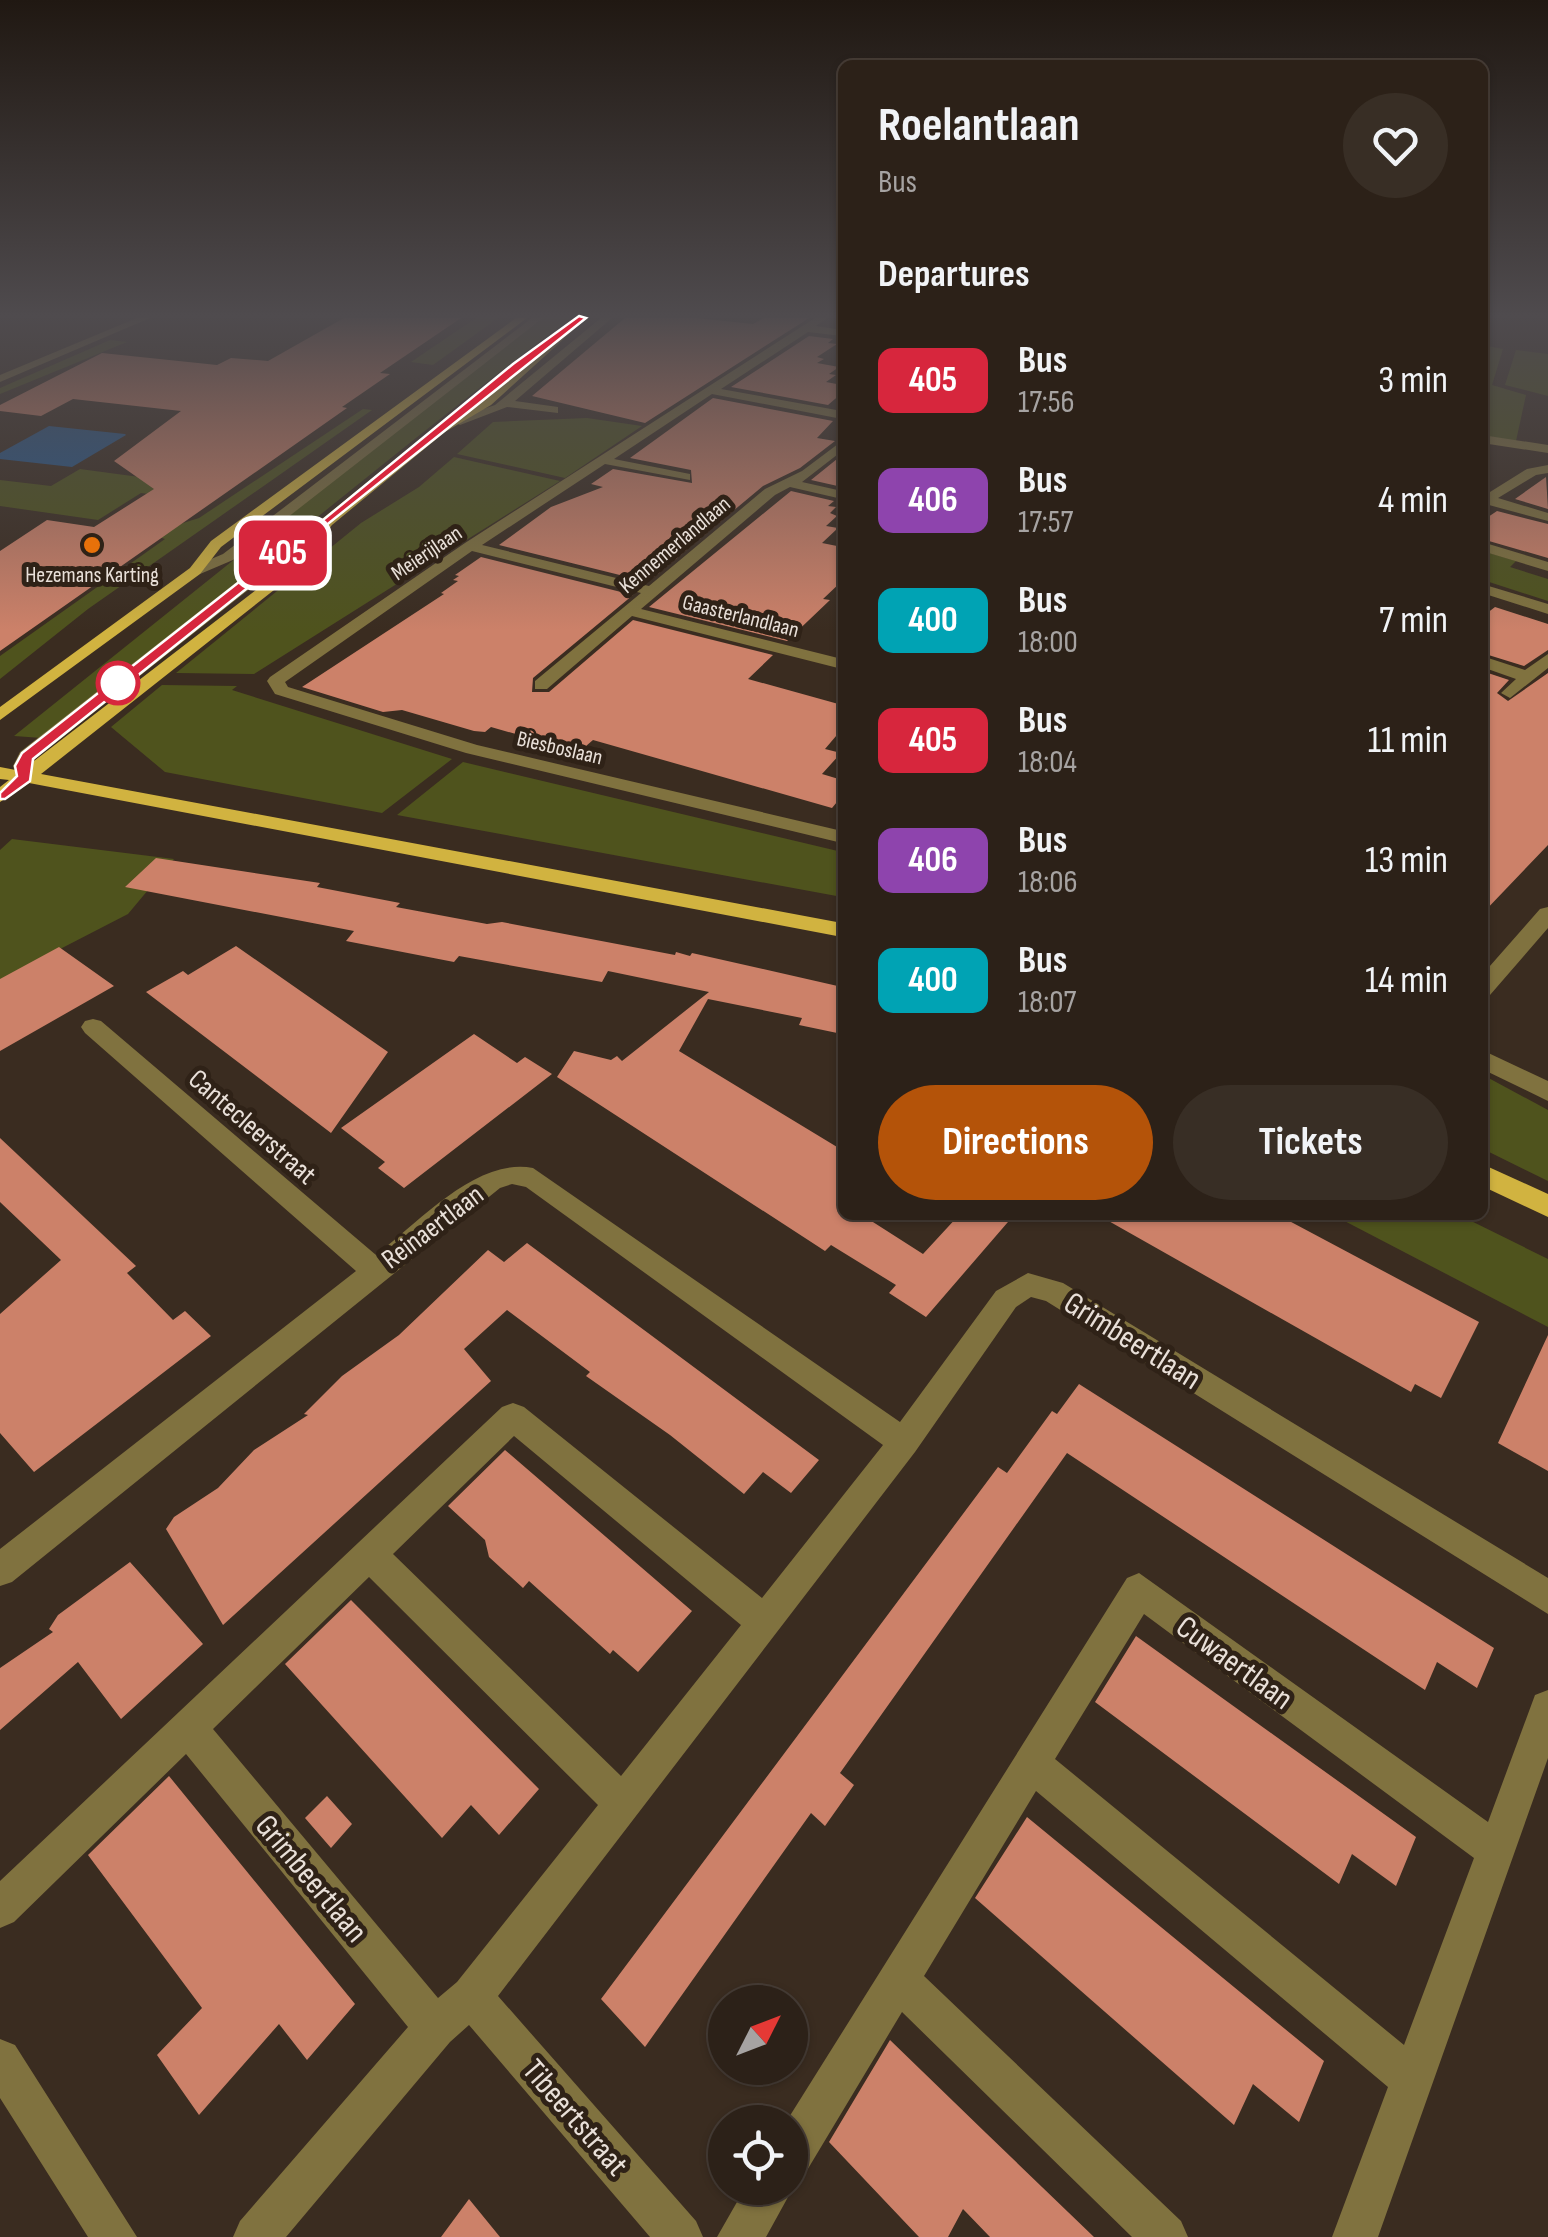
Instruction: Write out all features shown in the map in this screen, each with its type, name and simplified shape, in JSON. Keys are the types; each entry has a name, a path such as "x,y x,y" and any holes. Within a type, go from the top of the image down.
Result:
{"main road":[{"path":"0,715 194,571 216,544 381,422"},
{"path":"2,788 25,778 283,576 327,522 440,429 459,422"},
{"path":"25,778 105,789 232,818 838,929"},
{"path":"2,788 232,818"},
{"path":"1488,1177 1548,1206"}],"street":[{"path":"194,571 228,557 403,422"},
{"path":"440,429 448,422"},
{"name":"Meierijlaan","path":"276,681 602,460 649,422"},
{"path":"1488,440 1546,447"},
{"name":"Kennemerlandlaan","path":"541,685 770,492 807,474 838,448"},
{"path":"602,460 685,477"},
{"path":"1548,473 1532,472 1489,496 1494,502 1548,517"},
{"path":"789,483 838,493"},
{"path":"470,546 654,592"},
{"path":"1488,548 1548,566"},
{"path":"1488,590 1548,610"},
{"name":"Gaasterlandlaan","path":"629,611 833,657"},
{"path":"1510,693 1548,659"},
{"path":"1488,663 1528,677"},
{"name":"Biesboslaan","path":"276,681 282,690 472,749 838,837"},
{"path":"1488,983 1548,914"},
{"name":"Cantecleerstraat","path":"93,1027 374,1270"},
{"path":"1488,1061 1548,1092"},
{"name":"Reinaertlaan","path":"0,1570 14,1540 491,1180 512,1174 533,1178 904,1442"},
{"name":"Grimbeertlaan","path":"256,2237 435,2027 472,1997 904,1442 1006,1300 1028,1285 1053,1290 1548,1597"},
{"path":"0,1908 513,1417 762,1621"},
{"path":"372,1556 622,1802"},
{"name":"Cuwaertlaan","path":"808,2127 1140,1590 1496,1851"},
{"path":"1354,2237 1548,1708"},
{"name":"Grimbeertlaan","path":"188,1729 435,2027"},
{"path":"1032,1764 1412,2079"},
{"path":"898,1981 1166,2237"},
{"name":"Tibeertstraat","path":"472,1997 680,2237"},
{"path":"0,2060 114,2237"},
{"path":"740,2237 760,2205"}],"green space":[{"path":"343,422 354,422 88,609 0,679 0,656 165,539 159,537 199,518"},
{"path":"406,422 435,422 42,738 14,736"},
{"path":"493,422 617,422 642,426 565,478 457,454"},
{"path":"1488,422 1520,422 1516,441 1488,437"},
{"path":"454,457 560,481 254,674 176,673 361,523 419,487"},
{"path":"80,469 184,483 164,496 141,493 98,520 0,506 0,480 51,486"},
{"path":"1488,553 1516,561 1510,567 1548,579 1548,601 1488,582"},
{"path":"162,685 237,686 232,690 452,759 382,813 165,772 111,727"},
{"path":"463,762 838,851 838,896 397,815"},
{"path":"12,839 174,859 128,914 0,980 0,850"},
{"path":"1488,1078 1548,1110 1548,1181 1488,1151"},
{"path":"1343,1220 1469,1220 1548,1259 1548,1327"}],"water":[{"path":"49,426 126,435 72,467 0,459 0,453"}],"building":[{"path":"166,422 326,422 0,651 0,551 47,520 94,527 154,489 114,461"},
{"path":"679,422 832,422 817,438 835,441 800,468 763,486 648,582 499,545 551,507 603,487 591,484 613,469 692,483 691,470 630,458"},
{"path":"838,458 838,486 811,480"},
{"path":"1546,477 1548,509 1515,499"},
{"path":"791,491 834,501 828,506 836,507 830,513 837,516 826,526 838,528 822,543 838,546 838,585 823,599 830,600 787,641 649,607"},
{"path":"1497,511 1548,524 1548,558 1488,541 1488,517"},
{"path":"481,557 633,595 533,678 532,692 549,692 633,620 773,655 748,679 838,704 838,734 825,749 838,752 838,756 822,774 838,779 838,801 832,808 593,740 579,752 491,727 485,732 474,731 402,710 383,712 302,687 444,594 441,593 458,581 453,580 459,576 455,575"},
{"path":"1495,607 1548,624 1548,650 1524,666 1488,655 1488,612"},
{"path":"1488,673 1509,680 1497,693 1508,701 1548,673 1548,845 1488,908"},
{"path":"156,858 320,883 317,887 400,903 396,907 487,924 502,922 675,955 692,953 838,986 838,1033 799,1025 802,1018 708,999 679,1051 838,1148 838,1220 870,1220 923,1254 954,1220 1010,1220 926,1317 889,1293 896,1285 831,1245 825,1251 557,1077 574,1051 611,1060 617,1056 622,1061 709,992 608,971 602,982 459,956 454,962 346,941 354,931 125,887"},
{"path":"236,946 388,1052 331,1133 146,992 183,971 188,975"},
{"path":"59,947 114,986 0,1051 0,979"},
{"path":"474,1034 517,1063 525,1057 552,1074 404,1188 378,1168 385,1162 341,1128"},
{"path":"0,1138 136,1266 127,1273 173,1320 185,1311 211,1336 34,1472 0,1433 0,1314 61,1260 0,1202"},
{"path":"1107,1220 1287,1220 1479,1322 1441,1398 1415,1384 1411,1392"},
{"path":"527,1243 819,1460 791,1493 763,1472 744,1494 586,1376 590,1372 507,1310 464,1349 491,1381 223,1625 166,1529 174,1517 218,1488 254,1450 308,1415 304,1414 342,1376 399,1335 488,1250 504,1262"},
{"path":"1548,1335 1548,1471 1498,1443"},
{"path":"1079,1384 1494,1648 1477,1688 1437,1662 1425,1690 1067,1453 840,1773 854,1785 825,1826 811,1813 645,2047 601,1999 998,1467 1007,1473 1052,1411 1057,1414"},
{"path":"505,1450 692,1611 638,1672 613,1650 610,1654 529,1581 523,1588 489,1557 485,1540 448,1506"},
{"path":"130,1562 203,1644 121,1719 78,1662 0,1730 0,1668 53,1632 49,1629 58,1615"},
{"path":"351,1600 539,1789 499,1835 471,1805 442,1838 285,1664"},
{"path":"1136,1636 1416,1837 1396,1886 1352,1854 1339,1884 1095,1702"},
{"path":"169,1776 355,2004 307,2060 279,2024 199,2115 157,2055 202,2008 88,1855"},
{"path":"327,1796 352,1824 331,1848 305,1818"},
{"path":"1027,1817 1324,2061 1299,2122 1253,2084 1234,2125 975,1898"},
{"path":"890,2040 1094,2237 990,2237 963,2209 948,2237 919,2237 829,2142"},
{"path":"469,2199 500,2237 441,2237"}],"bus line":[{"name":"405","path":"0,796 25,778 22,766 27,756 299,540 327,522 446,422"}],"place":[{"name":"Hezemans Karting","path":"92,545"}]}
